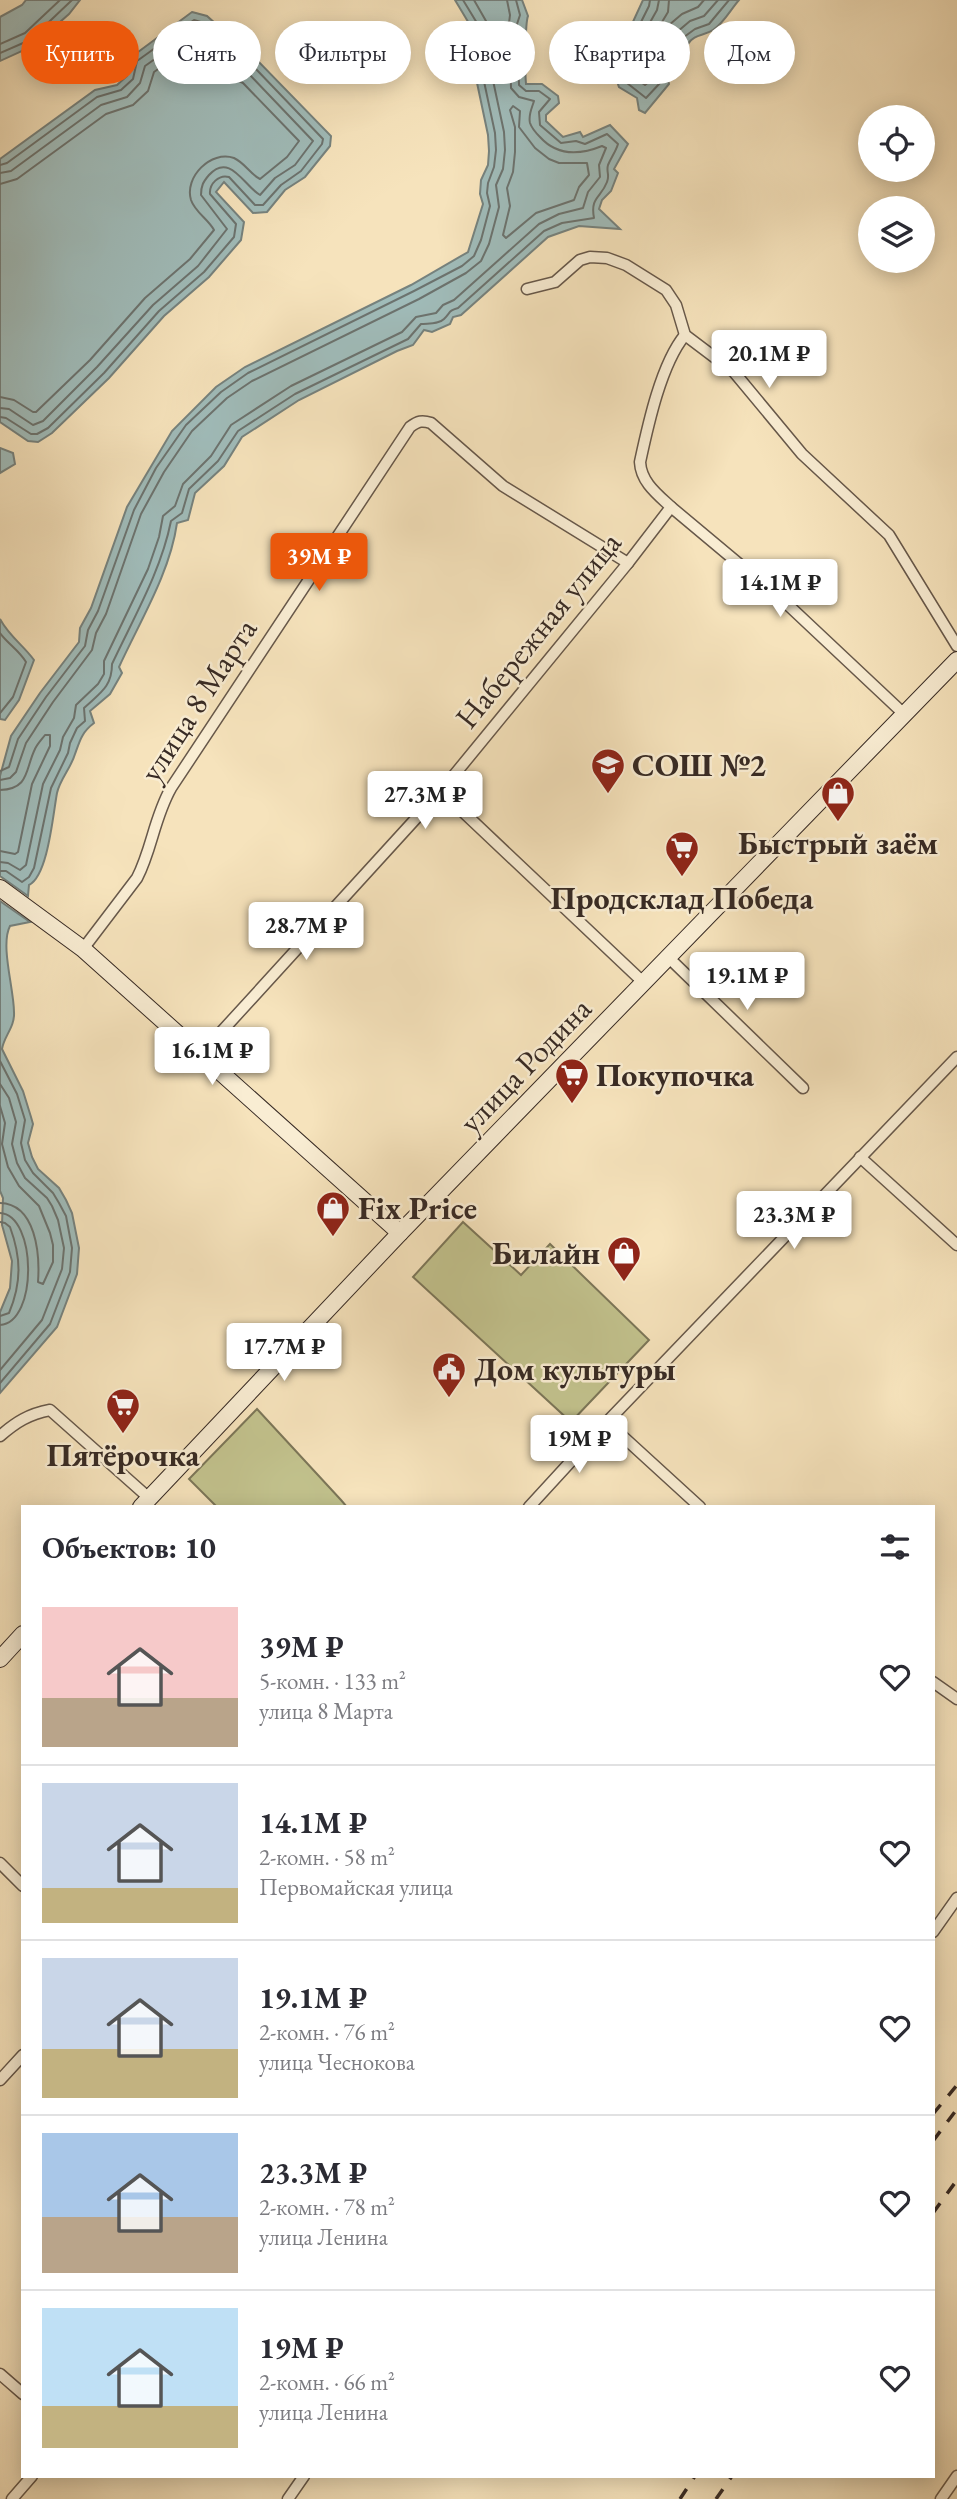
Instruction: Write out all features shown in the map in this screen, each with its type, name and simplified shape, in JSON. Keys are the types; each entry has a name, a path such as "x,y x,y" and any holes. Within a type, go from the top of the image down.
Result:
{"street":[{"path":"527,289 555,282 580,260 590,257 607,258 625,265 666,290 676,304 685,335 734,372 802,454 889,535 957,646"},
{"path":"685,335 677,346 656,398 640,462 640,472 644,479 671,507 787,604 904,715"},
{"name":"улица 8 Марта","path":"83,949 137,878 144,865 161,806 171,788 410,426 423,420 431,423 503,486 628,563"},
{"name":"Набережная улица","path":"202,1053 441,791 671,507"},
{"name":"улица Родина","path":"145,1502 400,1233 904,715 956,665"},
{"path":"441,791 644,983"},
{"path":"0,888 83,949 400,1233"},
{"path":"668,958 803,1088"},
{"path":"531,1505 957,1057"},
{"path":"860,1157 957,1245"},
{"path":"0,1436 16,1422 33,1413 50,1410 145,1502"},
{"path":"607,1422 698,1505"},
{"path":"0,1659 21,1636"},
{"path":"935,1683 957,1699"},
{"path":"0,1863 21,1884"},
{"path":"935,1929 957,1898"},
{"path":"0,2080 21,2057"},
{"path":"0,2374 21,2392"},
{"path":"941,2499 957,2476"},
{"path":"12,2499 30,2478"},
{"path":"288,2499 303,2478"}],"green space":[{"path":"463,1222 521,1275 550,1244 649,1340 571,1422 413,1277"},
{"path":"257,1409 345,1505 215,1505 189,1479"}],"water":[{"path":"26,0 80,0 61,21 21,21 21,51 0,61 0,17"},
{"path":"455,0 522,0 528,16 527,21 468,21"},
{"path":"643,0 739,0 723,21 704,21 704,34 690,41 690,21 633,21"},
{"path":"192,12 207,16 213,21 180,21"},
{"path":"153,41 153,84 261,84 261,64 275,78 275,84 280,84 331,136 330,146 305,177 285,190 267,212 253,213 224,182 216,192 244,222 241,240 209,277 164,316 109,378 52,433 38,442 28,441 0,422 0,159 95,90 118,84 139,84 139,51"},
{"path":"477,84 542,84 558,96 559,103 546,115 546,121 563,137 580,132 583,137 610,125 628,144 614,169 618,173 611,191 602,200 599,209 620,229 579,226 548,237 461,315 453,317 450,324 432,332 424,330 413,345 299,400 242,437 224,466 195,493 188,520 177,523 161,578 119,667 122,673 110,694 90,711 94,723 82,737 58,788 49,844 41,870 29,885 28,896 0,876 0,776 11,736 79,642 80,628 91,608 127,507 172,431 216,387 245,367 411,285 468,252 483,204 480,194 481,180 488,165 488,135"},
{"path":"618,84 669,84 645,113 639,110 637,98"},
{"path":"0,448 13,453 15,464 0,473"},
{"path":"0,619 34,660 19,700 5,720 0,719"},
{"path":"0,901 30,922 10,926 7,934 14,1017 2,1049 23,1091 33,1124 28,1143 32,1157 38,1169 59,1188 66,1200 72,1213 79,1248 77,1274 57,1327 0,1393 0,1312 10,1288 12,1261 2,1225 3,1198 0,1191"}],"railway":[{"path":"935,2112 957,2085"},
{"path":"935,2138 957,2109"},
{"path":"935,2210 957,2180"},
{"path":"680,2499 694,2478"},
{"path":"716,2499 731,2478"}],"place":[{"name":"СОШ №2","path":"608,795"},
{"name":"Быстрый заём","path":"838,823"},
{"name":"Продсклад Победа","path":"682,878"},
{"name":"Покупочка","path":"572,1105"},
{"name":"Fix Price","path":"333,1238"},
{"name":"Билайн","path":"624,1283"},
{"name":"Дом культуры","path":"449,1399"},
{"name":"Пятёрочка","path":"123,1435"}]}
